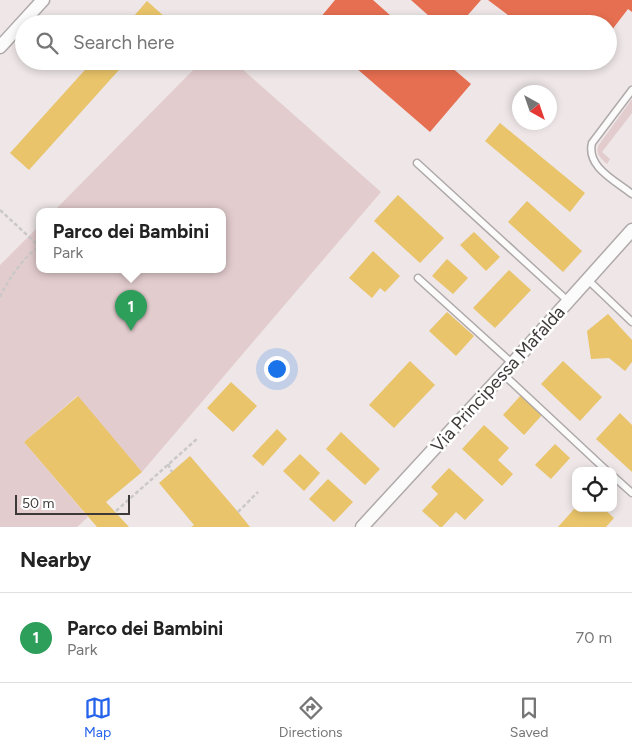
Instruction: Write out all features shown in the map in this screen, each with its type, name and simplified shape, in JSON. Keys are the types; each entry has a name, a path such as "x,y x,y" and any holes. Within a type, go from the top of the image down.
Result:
{"street":[{"path":"29,15 43,0"},
{"path":"0,47 15,31"},
{"name":"Via Principessa Mafalda","path":"362,527 513,364 632,230"}],"lane":[{"path":"632,90 592,143 590,151 594,163 632,194"},
{"path":"417,163 569,302"},
{"path":"418,278 513,364"},
{"path":"588,280 632,322"},
{"path":"503,374 604,467"},
{"path":"617,480 632,494"}],"path":[{"path":"0,210 36,243"},
{"path":"0,297 3,288 16,270 36,249"},
{"path":"116,511 198,438"},
{"path":"168,464 172,472"},
{"path":"238,512 258,492"}],"shaded area":[{"path":"193,70 243,70 381,192 142,472 77,396 24,442 88,517 77,527 0,527 0,265 36,229 36,273 226,273 226,208 57,208"},
{"path":"632,99 632,113 602,152 610,159 607,164 599,156 598,146"}],"building: Homes":[{"path":"147,1 163,15 135,15"},
{"path":"85,70 119,70 29,170 10,153"},
{"path":"500,123 585,193 570,212 485,141"},
{"path":"398,195 444,238 420,263 374,221"},
{"path":"527,201 582,251 563,272 508,222"},
{"path":"474,232 500,257 486,271 460,245"},
{"path":"373,251 400,276 385,292 380,288 372,298 349,278"},
{"path":"447,259 468,278 453,294 432,276"},
{"path":"509,270 531,290 495,328 473,308"},
{"path":"447,312 474,336 456,356 429,331"},
{"path":"608,314 632,340 632,362 625,371 609,358 591,359 587,331"},
{"path":"410,361 435,385 394,428 369,405"},
{"path":"563,361 602,397 580,421 541,384"},
{"path":"231,382 257,406 233,432 207,408"},
{"path":"521,395 542,415 524,435 503,415"},
{"path":"78,396 142,472 106,502 129,527 97,527 24,442"},
{"path":"620,413 632,425 632,472 596,439"},
{"path":"484,425 509,448 498,460 513,474 502,486 462,449"},
{"path":"277,429 287,439 263,466 252,456"},
{"path":"341,432 380,469 365,485 326,449"},
{"path":"555,444 570,458 551,479 535,465"},
{"path":"300,454 320,473 304,491 283,471"},
{"path":"190,456 250,527 191,527 194,525 159,483"},
{"path":"449,468 484,500 465,520 456,512 440,527 422,511 438,494 431,487"},
{"path":"328,479 353,502 334,522 309,499"},
{"path":"572,511 607,512 614,518 606,527 558,527"}],"building: Shops":[{"path":"335,0 373,0 390,15 322,15"},
{"path":"411,0 481,0 468,15 428,15"},
{"path":"488,0 632,0 632,12 628,9 617,23 617,15 508,15"},
{"path":"358,70 455,70 471,84 430,132"}],"place":[{"name":"Parco dei Bambini","path":"131,331"}]}
